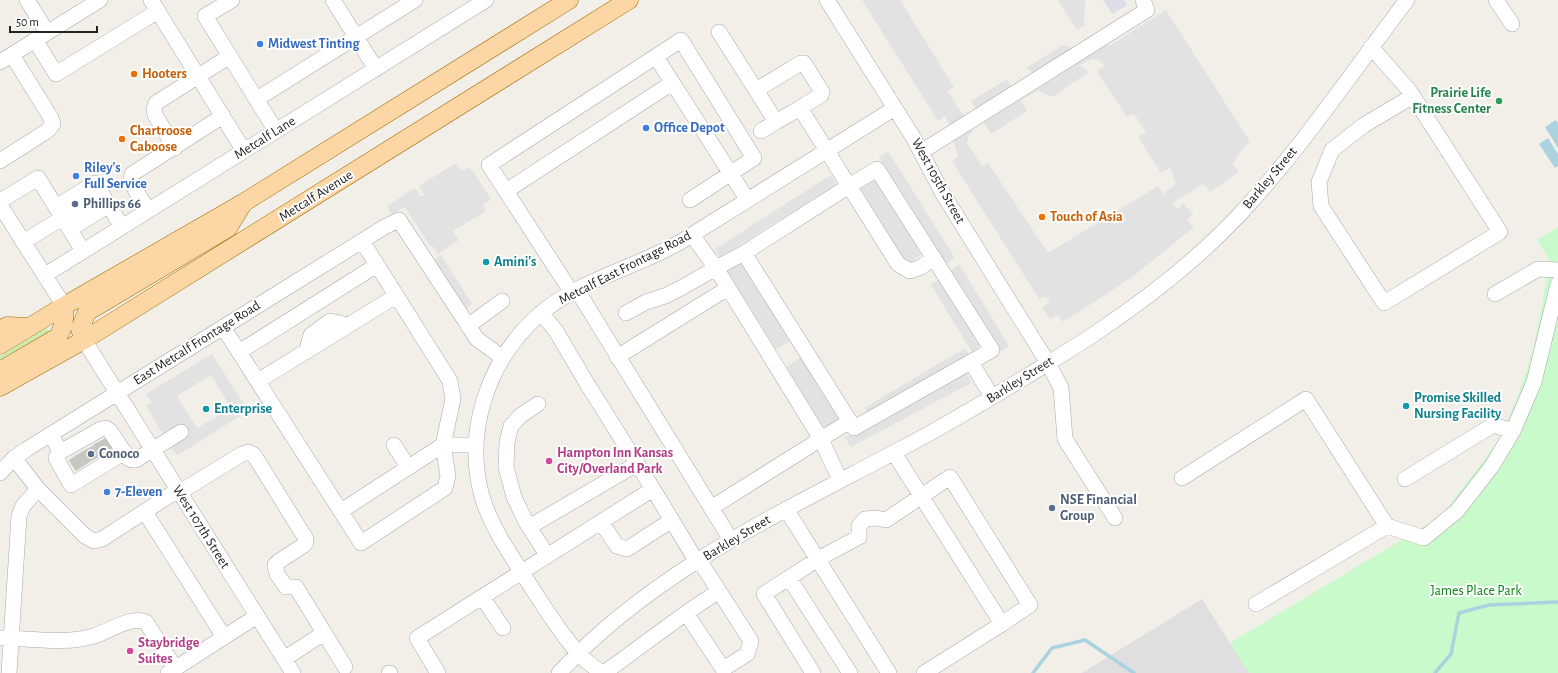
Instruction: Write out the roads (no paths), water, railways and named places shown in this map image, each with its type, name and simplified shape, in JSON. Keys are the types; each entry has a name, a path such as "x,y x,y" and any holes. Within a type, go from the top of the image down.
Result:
{"main road":[{"path":"0,345 64,306 243,204 569,0"},
{"name":"Metcalf Avenue","path":"0,387 84,340 629,0"},
{"path":"84,340 80,329 87,312 228,228 243,204"},
{"path":"0,371 58,337 63,328 65,319 64,306"},
{"path":"0,330 7,326 30,327"}],"street":[{"path":"27,0 56,74 154,6 244,151"},
{"path":"0,160 46,131 53,124 52,118 6,58 100,0"},
{"path":"232,0 205,16 276,131"},
{"path":"333,0 376,69"},
{"path":"257,99 415,0"},
{"name":"Metcalf Lane","path":"45,275 486,0"},
{"name":"West 105th Street","path":"827,0 895,108 944,194 1048,363 1061,388 1065,439 1114,518"},
{"path":"921,152 1148,10 1144,0"},
{"name":"Barkley Street","path":"559,673 608,624 698,561 731,540 786,509 963,415 1101,330 1168,280 1230,224 1266,185 1294,152 1407,0"},
{"path":"1496,0 1512,24"},
{"path":"720,32 776,122"},
{"path":"690,200 754,158 681,40 489,165 617,356 731,540"},
{"path":"1371,47 1413,96 1500,232 1384,303 1321,206 1319,182 1332,150 1364,124 1413,96"},
{"path":"175,148 155,115 154,109 156,104 230,56"},
{"path":"656,57 747,200"},
{"path":"756,90 801,63 804,63 822,92 821,95 761,132"},
{"path":"506,191 672,83"},
{"path":"800,108 898,264 910,271 921,267 934,258"},
{"name":"Metcalf East Frontage Road","path":"603,673 578,653 550,618 494,526 484,502 478,476 476,445 478,422 484,396 491,380 507,350 541,313 595,280 664,252 895,108"},
{"path":"149,210 133,185 131,180 132,174 223,116"},
{"path":"626,313 646,302 665,296 681,288 744,253 877,169 992,350 854,428 744,253"},
{"path":"0,201 38,178 83,251"},
{"path":"63,218 95,183 122,227"},
{"path":"23,242 63,218 105,199"},
{"path":"0,205 64,306"},
{"name":"East Metcalf Frontage Road","path":"0,473 14,458 50,434 362,241 399,220 468,326"},
{"path":"692,235 716,268 821,439 840,480"},
{"path":"223,327 361,542 445,488 448,476 443,445 453,399 450,381 362,241"},
{"path":"239,352 377,265"},
{"path":"1495,294 1538,269 1558,270"},
{"path":"1182,478 1306,399 1388,526 1424,538 1457,511 1492,466 1513,431 1534,382 1558,284"},
{"path":"617,356 728,288"},
{"path":"258,381 306,352 311,334 330,321 349,325 396,296"},
{"path":"502,301 468,326 477,339 503,358"},
{"path":"541,313 556,331 672,520 751,641 747,654 723,669 686,613"},
{"name":"West 107th Street","path":"84,340 293,673"},
{"path":"971,362 992,397"},
{"path":"538,404 520,416 512,426 507,442 506,467 514,497 529,527 547,555"},
{"path":"711,508 850,421"},
{"path":"1405,479 1493,424 1513,431"},
{"path":"103,446 101,428 106,428 110,431 132,460 136,460 182,432"},
{"path":"50,434 82,457"},
{"path":"394,445 408,468"},
{"path":"341,511 443,445 476,445"},
{"path":"82,457 103,446 125,452"},
{"path":"82,457 103,446"},
{"path":"14,458 38,489 85,536 94,541 102,539 242,454 248,452 254,454 306,539 304,545 278,562 275,565 275,569 286,586 296,587 345,667"},
{"path":"894,453 1002,624"},
{"path":"529,527 637,464"},
{"path":"812,673 764,594 818,560 859,537 859,526 866,519 876,518 886,520 950,477 1030,606 924,673"},
{"path":"9,673 5,638 19,516 23,506 38,489"},
{"path":"438,673 417,638 653,489"},
{"path":"786,509 889,673"},
{"path":"145,512 224,637"},
{"path":"601,522 617,546 627,549 672,520"},
{"path":"1256,604 1388,526"},
{"path":"789,578 850,673"},
{"path":"603,673 719,591"},
{"path":"482,597 503,628"},
{"path":"5,638 72,641 94,636 140,620 146,622 172,671 257,616"},
{"path":"284,659 324,634"}],"water":[{"path":"1556,120 1558,123 1558,148 1545,127"},
{"path":"1548,138 1558,154 1558,166 1555,168 1539,144"}],"waterway":[{"path":"1435,673 1451,654 1459,613 1489,605 1558,602"},
{"path":"1033,673 1052,648 1085,640 1134,673"}],"tunnel":[{"path":"100,441 106,452"},
{"path":"87,449 93,460"},
{"path":"75,456 82,467"}],"place":[{"name":"Midwest Tinting","path":"260,44"},
{"name":"Hooters","path":"134,74"},
{"name":"Prairie Life Fitness Center","path":"1499,101"},
{"name":"Office Depot","path":"646,128"},
{"name":"Chartroose Caboose","path":"122,139"},
{"name":"Riley's Full Service","path":"76,176"},
{"name":"Phillips 66","path":"75,204"},
{"name":"Touch of Asia","path":"1042,217"},
{"name":"Amini's","path":"486,262"},
{"name":"Promise Skilled Nursing Facility","path":"1406,406"},
{"name":"Enterprise","path":"206,409"},
{"name":"Conoco","path":"91,454"},
{"name":"Hampton Inn Kansas City/Overland Park","path":"549,461"},
{"name":"7-Eleven","path":"107,492"},
{"name":"NSE Financial Group","path":"1052,508"},
{"name":"Staybridge Suites","path":"130,651"}],"park label":[{"name":"James Place Park","path":"1476,591"}]}
